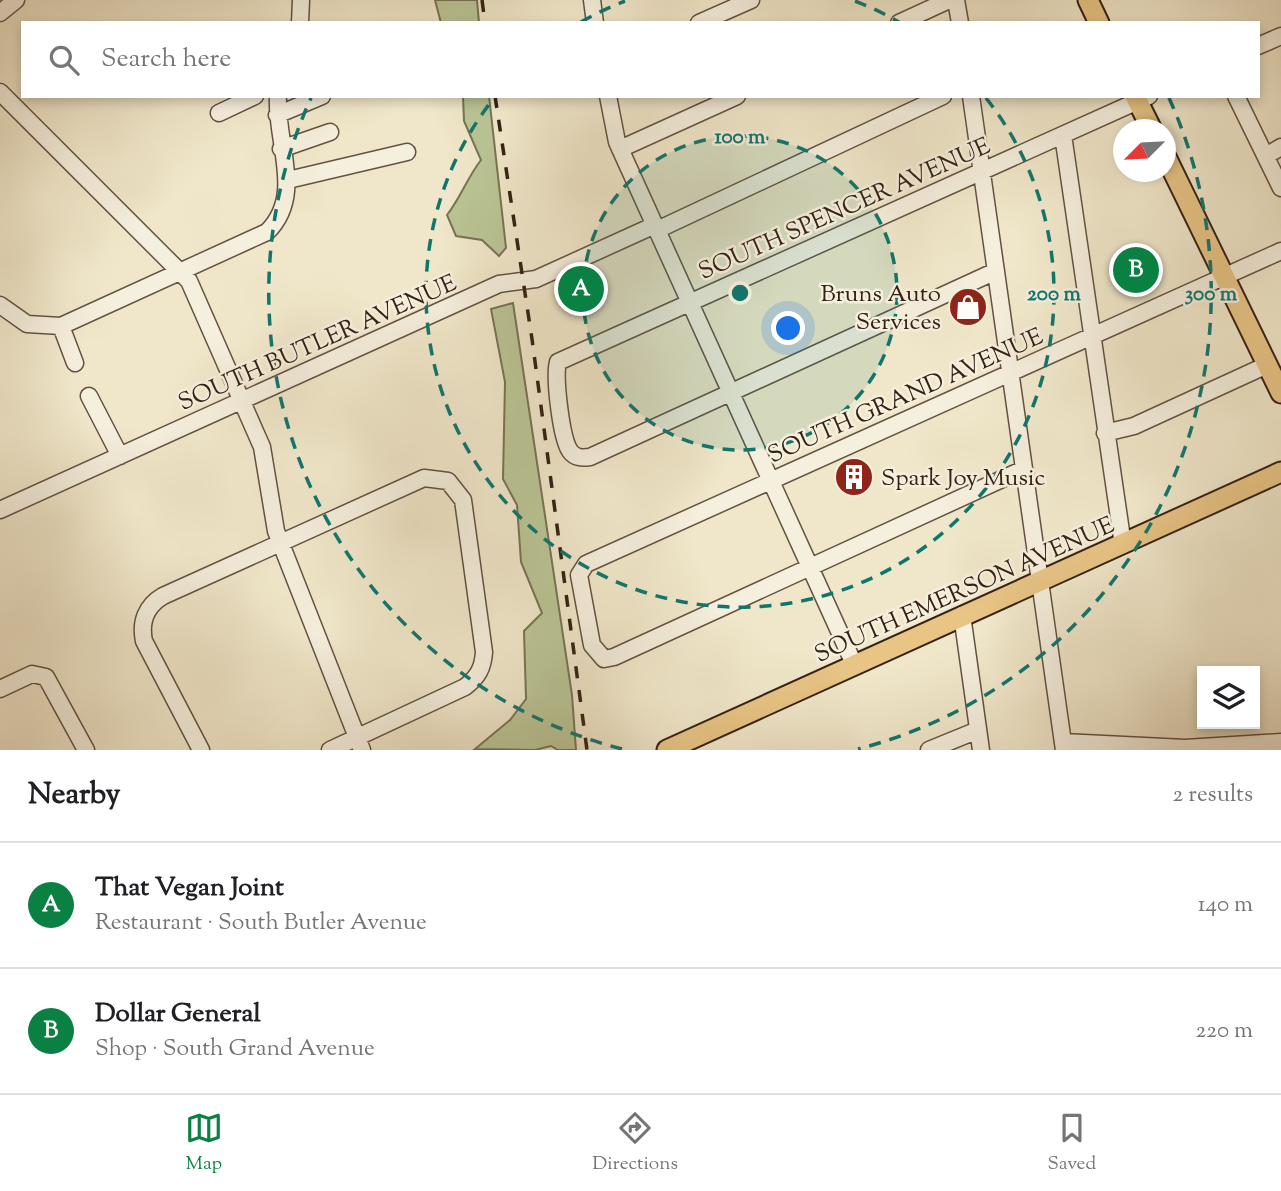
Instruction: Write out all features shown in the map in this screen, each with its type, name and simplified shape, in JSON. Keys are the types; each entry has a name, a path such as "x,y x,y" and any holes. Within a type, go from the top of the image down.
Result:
{"main road":[{"path":"1088,0 1098,21"},
{"path":"1141,98 1148,119"},
{"path":"1176,177 1281,393"},
{"name":"SOUTH EMERSON AVENUE","path":"667,750 701,743 854,664 1281,472"}],"street":[{"path":"0,13 16,0"},
{"path":"300,21 301,0"},
{"path":"592,0 595,21"},
{"path":"704,21 751,0"},
{"path":"903,21 949,0"},
{"path":"956,0 960,21"},
{"path":"1260,45 1281,36"},
{"path":"0,92 188,281 262,447 271,510 281,543 359,744"},
{"path":"219,113 252,98"},
{"path":"0,305 27,324 61,326 267,232 282,212 288,180 274,98"},
{"path":"277,115 318,98"},
{"path":"608,98 620,149 854,664"},
{"path":"620,149 733,98"},
{"name":"SOUTH BUTLER AVENUE","path":"0,510 499,284 536,279 939,98"},
{"path":"971,98 1063,746 1272,746"},
{"name":"SOUTH SPENCER AVENUE","path":"730,391 599,453 580,458 566,444 556,375 558,362 1141,98"},
{"path":"1237,98 1281,188"},
{"path":"281,149 330,132"},
{"path":"1063,135 1090,336 1123,545"},
{"path":"1265,156 1281,147"},
{"path":"288,180 407,152"},
{"name":"SOUTH GRAND AVENUE","path":"810,568 649,642 604,659 592,645 579,575 586,564 1281,251"},
{"path":"730,391 996,271"},
{"path":"61,326 75,363"},
{"path":"1105,433 1134,426 1267,365"},
{"path":"89,396 120,456"},
{"path":"810,568 1024,469"},
{"path":"201,750 144,641 142,631 146,613 163,596 424,478 448,481 463,500 484,652 483,666 476,678 466,687 359,744 330,750"},
{"path":"962,615 981,750"},
{"path":"0,689 32,674 46,677 86,750"},
{"path":"929,750 978,730"}],"green space":[{"path":"435,0 477,0 479,21 440,21"},
{"path":"463,98 489,98 506,248 499,256 482,240 456,236 447,215 481,160 464,121"},
{"path":"513,303 572,695 576,750 558,750 551,746 535,750 475,749 510,720 526,699 524,631 542,613 521,562 517,505 503,479 505,382 491,309"}],"railway":[{"path":"482,0 485,21"},
{"path":"495,98 532,339 587,750"}],"place":[{"name":"Dollar General","path":"1136,270"},
{"name":"That Vegan Joint","path":"581,289"},
{"name":"Bruns Auto Services","path":"968,307"},
{"name":"Spark Joy Music","path":"854,477"}]}
